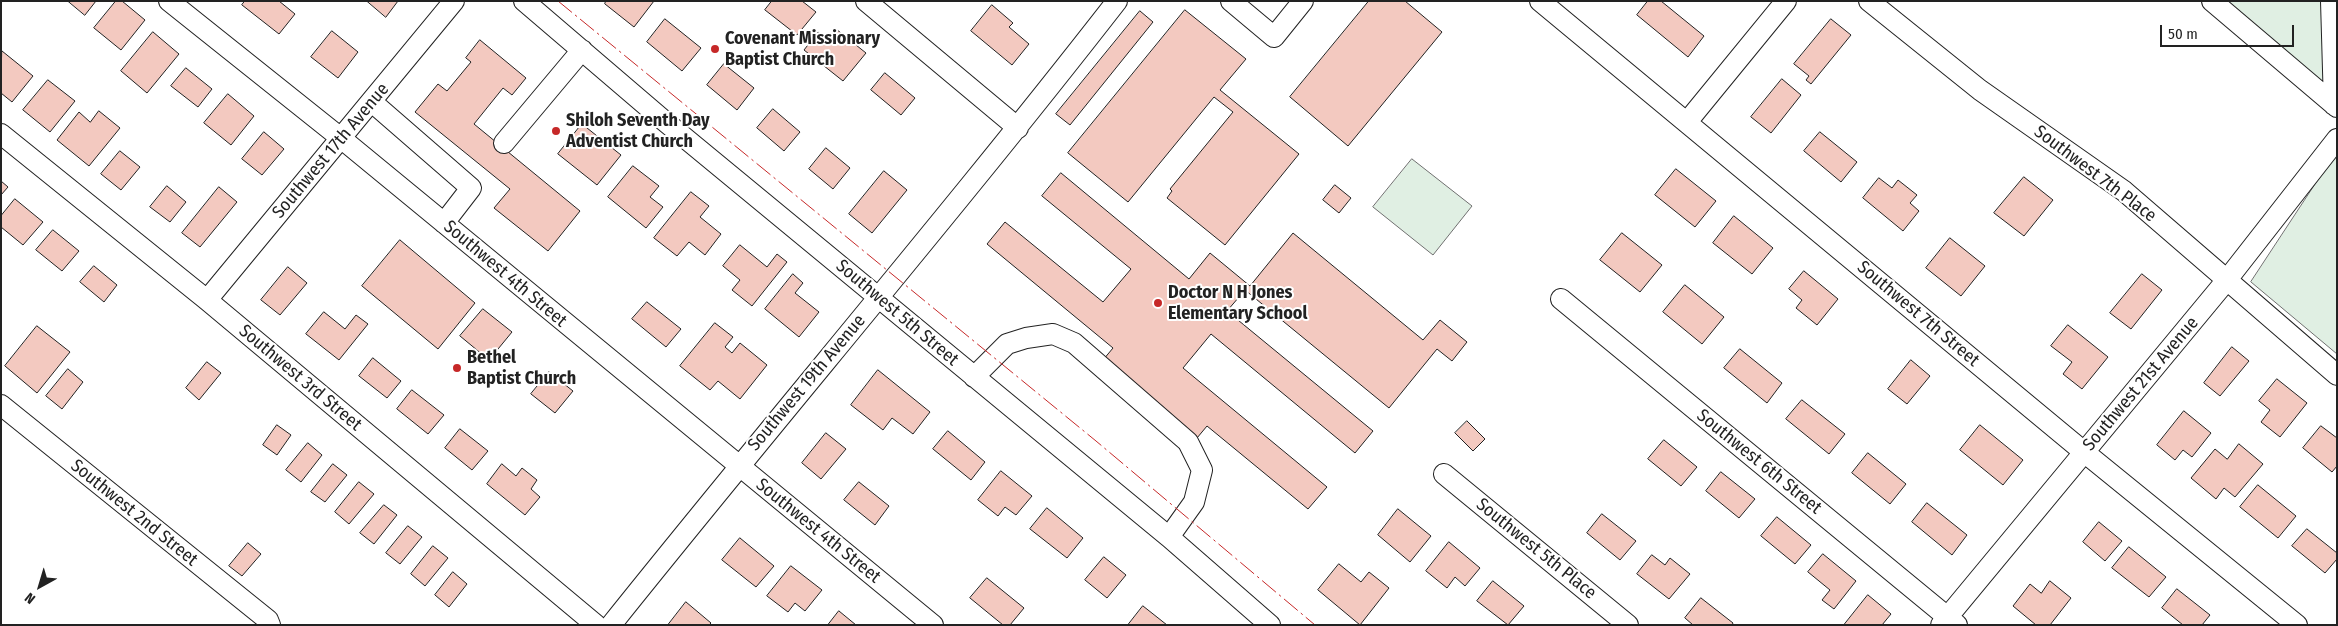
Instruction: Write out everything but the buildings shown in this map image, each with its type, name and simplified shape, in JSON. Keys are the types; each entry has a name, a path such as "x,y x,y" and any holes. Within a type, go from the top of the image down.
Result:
{"street":[{"name":"Southwest 4th Street","path":"169,1 342,139 932,625"},
{"name":"Southwest 17th Avenue","path":"207,300 342,139 454,1"},
{"name":"Southwest 5th Street","path":"524,1 1169,538 1267,624"},
{"path":"866,1 1018,128"},
{"name":"Southwest 19th Avenue","path":"611,625 738,466 1018,128 1117,1"},
{"path":"1231,1 1274,36 1303,1"},
{"name":"Southwest 7th Street","path":"1540,1 2084,452 2298,625"},
{"path":"1687,122 1786,1"},
{"name":"Southwest 7th Place","path":"1869,1 1980,90 2124,191 2337,375"},
{"path":"2212,1 2335,106"},
{"path":"2331,1 2335,106"},
{"path":"504,144 582,50"},
{"path":"372,102 471,188 444,223"},
{"name":"Southwest 3rd Street","path":"1,134 207,300 596,625"},
{"name":"Southwest 21st Avenue","path":"1949,622 2084,452 2226,281 2337,139"},
{"name":"Southwest 6th Street","path":"1561,299 1949,622"},
{"path":"974,377 1007,344 1026,338 1053,334 1074,343 1188,442 1202,470 1194,502 1169,538"},
{"name":"Southwest 2nd Street","path":"1,406 269,622"},
{"name":"Southwest 5th Place","path":"1444,474 1628,625"}],"green space":[{"path":"2225,1 2337,1 2337,99"},
{"path":"2337,151 2337,354 2251,282"},
{"path":"1412,159 1472,206 1433,255 1373,207"}],"power":[{"path":"558,1 1096,441 1315,625"}],"place":[{"name":"Covenant Missionary Baptist Church","path":"715,49"},
{"name":"Shiloh Seventh Day Adventist Church","path":"556,131"},
{"name":"Doctor N H Jones Elementary School","path":"1158,303"},
{"name":"Bethel Baptist Church","path":"457,368"}]}
